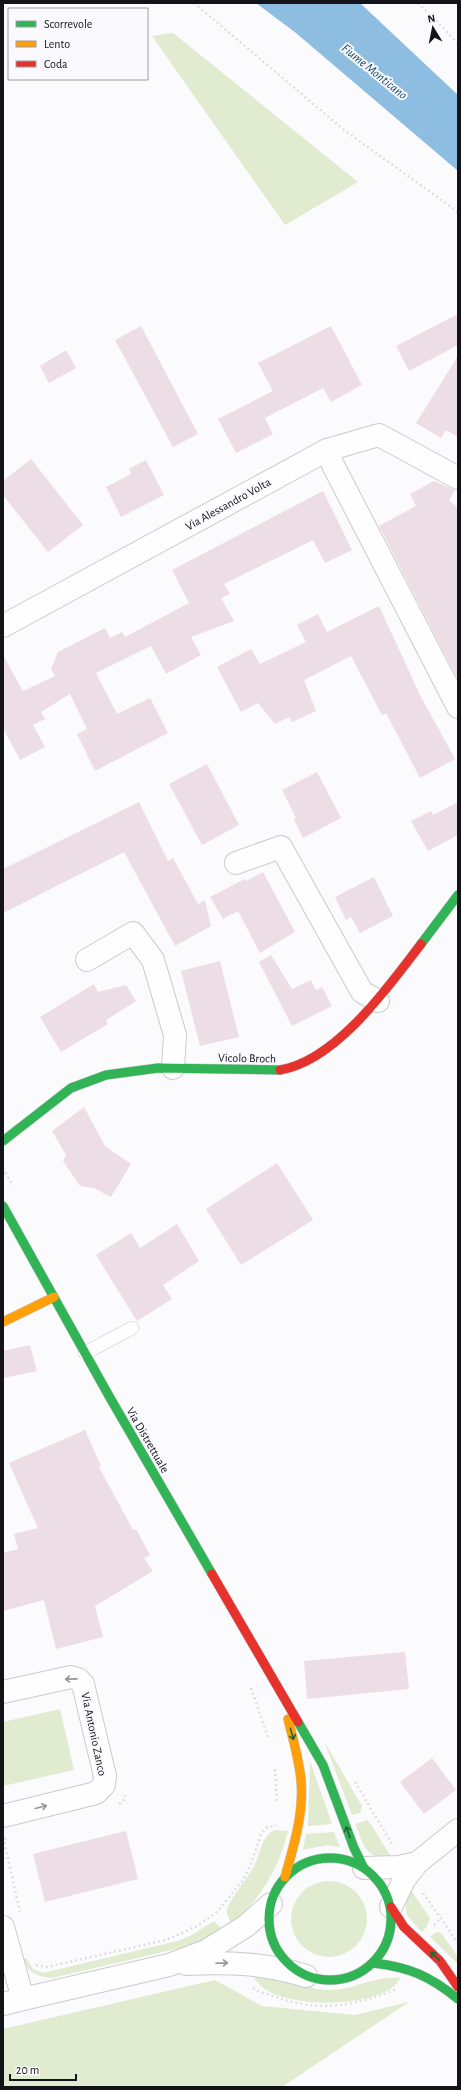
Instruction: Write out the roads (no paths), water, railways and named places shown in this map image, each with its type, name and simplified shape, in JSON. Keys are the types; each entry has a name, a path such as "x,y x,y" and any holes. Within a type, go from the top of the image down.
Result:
{"main road":[{"name":"Vicolo Broch","path":"3,1141 71,1088 88,1081 128,1071 173,1068 276,1071 294,1068 312,1060 328,1048 378,1001 458,895"},
{"name":"Via Distrettuale","path":"3,1206 85,1353 248,1637 277,1683"},
{"path":"3,1322 54,1297"},
{"path":"277,1683 324,1765 354,1848 364,1868"},
{"path":"277,1683 297,1753 301,1781 301,1804 295,1841 285,1878"},
{"path":"391,1907 391,1927 385,1947 373,1963 359,1974 342,1980 324,1980 306,1976 291,1966 279,1954 272,1938 269,1921 271,1904 276,1890 285,1878 298,1866 314,1860 332,1858 348,1861 364,1868 376,1878 385,1892 391,1907 404,1926 440,1961 458,1987"},
{"path":"373,1963 410,1968 440,1983 458,1999"}],"street":[{"name":"Via Alessandro Volta","path":"3,626 327,450 379,435 458,478"},
{"path":"327,450 332,465 458,707"},
{"path":"236,863 281,847 362,992 378,1001"},
{"path":"87,960 133,933 153,960 175,1035 173,1068"},
{"name":"Via Antonio Zanco","path":"3,1692 71,1678 78,1679 83,1684 105,1776 104,1785 96,1793 6,1824"},
{"path":"391,1907 404,1880 417,1863 458,1830"},
{"path":"364,1868 399,1867 417,1863"},
{"path":"3,1927 13,2001 169,1965 206,1951 228,1939 246,1926 271,1904"},
{"path":"169,1965 227,1962 281,1968 306,1976"}],"lane":[{"path":"85,1353 132,1328"}],"water":[{"name":"Fiume Monticano","path":"256,3 360,3 458,95 458,171 296,33"}]}
